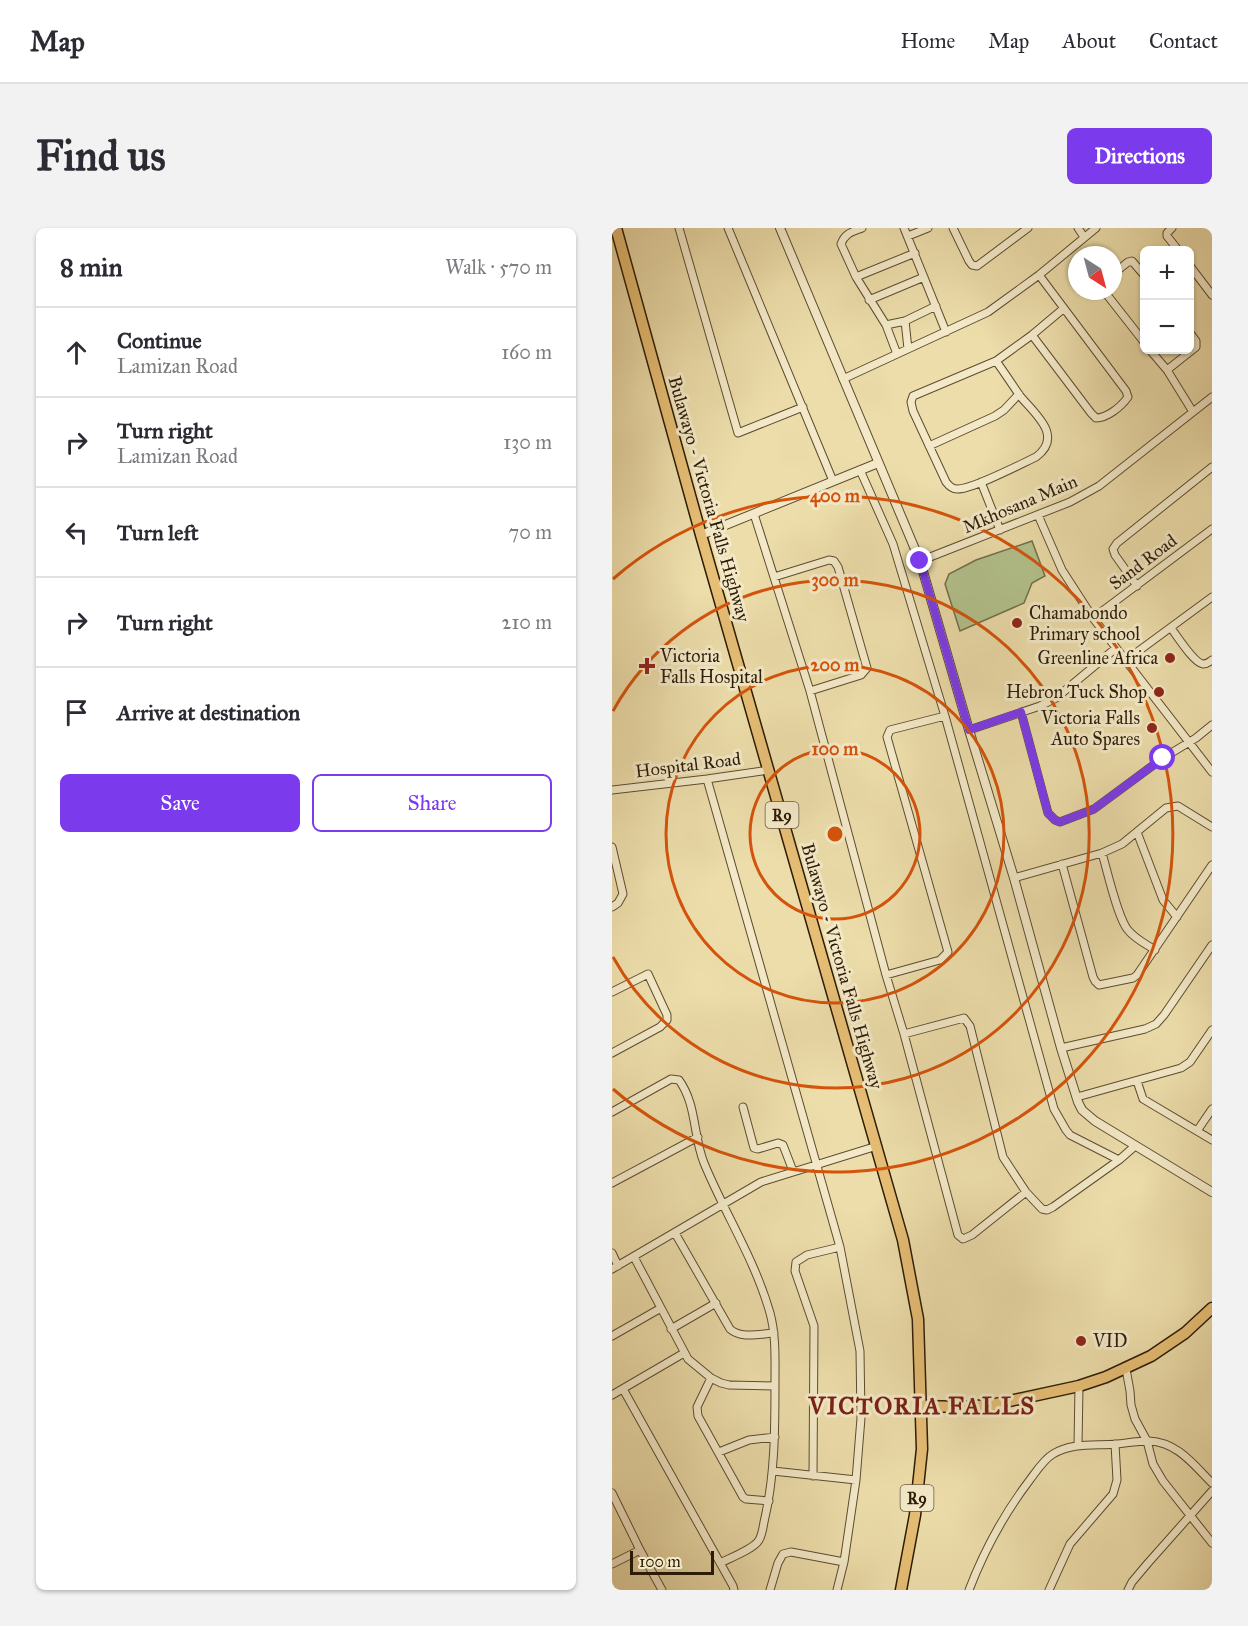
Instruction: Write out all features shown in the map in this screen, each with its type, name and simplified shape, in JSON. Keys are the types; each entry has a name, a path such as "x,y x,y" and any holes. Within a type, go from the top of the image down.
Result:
{"main road":[{"name":"Bulawayo - Victoria Falls Highway","path":"616,228 701,535 901,1230 918,1319 922,1406"},
{"path":"922,1406 991,1405 1079,1386 1126,1369 1151,1356 1185,1333 1212,1308"},
{"name":"R9","path":"901,1590 915,1515 922,1449 922,1406"}],"street":[{"path":"679,228 738,434 803,407"},
{"path":"728,228 833,481"},
{"path":"780,228 920,561 1014,878 1061,1048 1082,1110 1135,1146 1212,1192"},
{"path":"862,228 848,233 841,244 856,277 886,326 897,354"},
{"path":"928,228 906,232 946,332"},
{"path":"953,228 969,261 972,265 977,266 1028,228"},
{"path":"1078,228 1084,237"},
{"path":"843,379 988,312 1039,275 1096,228"},
{"path":"1172,228 1167,232 1167,236 1175,246"},
{"path":"856,277 915,253"},
{"path":"1122,267 1132,261 1140,270"},
{"path":"1194,271 1210,290"},
{"path":"1032,335 1096,418 1102,418 1124,403 1128,397 1126,391 1039,275"},
{"path":"869,300 924,277"},
{"path":"1111,300 1140,337"},
{"path":"886,326 905,321 936,306"},
{"path":"996,361 1045,426 1048,445 1044,452 1036,457 981,482 959,490 950,488 913,411 911,402 913,396 996,361 1063,309"},
{"path":"905,321 908,349"},
{"path":"1153,354 1167,370 1193,412"},
{"path":"1167,370 1187,354"},
{"path":"929,446 995,416 1020,394"},
{"name":"Mkhosana Main","path":"920,561 1070,502 1100,486 1212,397"},
{"path":"701,535 878,463"},
{"path":"1137,586 1113,549 1117,543 1212,467"},
{"path":"860,470 893,544 945,716 1054,1109 1070,1135 1119,1160"},
{"path":"981,482 1000,530"},
{"path":"754,513 810,691 958,1234 963,1239 972,1235 1026,1192"},
{"path":"1038,515 1062,570 1093,618 1212,772"},
{"name":"Sand Road","path":"1093,618 1212,529"},
{"path":"774,577 828,560 834,561 838,567 867,668 861,675 810,691"},
{"path":"1125,661 1212,597"},
{"path":"1171,628 1196,661 1202,664 1212,660"},
{"path":"969,730 1040,706 1056,698 1116,648"},
{"path":"1021,712 1048,813 1060,822 1094,809 1212,725"},
{"path":"886,975 940,960 948,952 887,737 890,730 945,716"},
{"name":"Hospital Road","path":"612,790 769,770"},
{"path":"707,779 840,1247 860,1351 861,1418 856,1480 844,1562 837,1590"},
{"path":"1014,878 1102,853 1122,844 1166,808 1178,806 1212,827"},
{"path":"1137,832 1163,900 1177,917"},
{"path":"612,847 623,894 618,903 612,907"},
{"path":"1102,853 1126,929 1155,950"},
{"path":"1062,864 1093,977 1097,983 1103,984 1133,978 1137,975 1212,865"},
{"path":"1061,1048 1144,1029 1156,1024 1212,945"},
{"path":"612,992 648,974 667,1015 667,1020 660,1027 612,1053"},
{"path":"904,1035 964,1018 970,1026 1003,1157 1026,1192 1042,1209 1047,1210 1053,1207 1135,1146"},
{"path":"1077,1097 1181,1068 1190,1062 1212,1030"},
{"path":"612,1112 671,1079 679,1080 691,1104 703,1160 759,1277 770,1314 774,1333 775,1386 773,1471 769,1502 758,1542 720,1563"},
{"path":"1137,1081 1143,1099 1212,1140"},
{"path":"743,1107 754,1148 778,1143 783,1145 793,1171"},
{"path":"1197,1131 1212,1109"},
{"path":"612,1183 698,1137"},
{"path":"612,1253 615,1267 760,1182 877,1146"},
{"path":"675,1233 730,1329 735,1334 745,1335 774,1333"},
{"path":"813,1476 814,1326 795,1271 796,1262 807,1255 840,1247"},
{"path":"634,1257 688,1359 711,1378 729,1385 775,1386"},
{"path":"671,1329 716,1304"},
{"path":"612,1336 661,1308"},
{"path":"612,1395 684,1353"},
{"path":"1126,1369 1131,1405 1147,1441 1153,1464 1212,1543"},
{"path":"711,1378 696,1410 698,1416 744,1499 769,1502"},
{"path":"1078,1446 1079,1386"},
{"path":"623,1389 734,1590"},
{"path":"719,1452 748,1440 774,1437"},
{"path":"969,1590 996,1531 1014,1501 1043,1463 1053,1454 1064,1449 1078,1446 1160,1442 1173,1446 1212,1483"},
{"path":"1049,1590 1070,1544 1113,1494 1117,1480 1115,1444"},
{"path":"773,1471 856,1480"},
{"path":"1128,1590 1148,1563 1212,1491"},
{"path":"612,1493 662,1590"},
{"path":"612,1564 640,1550"},
{"path":"770,1590 783,1554 791,1552 844,1562"}],"green space":[{"path":"1032,541 1045,576 1032,583 1024,603 960,631 945,584 949,574 976,560"}],"place":[{"name":"Chamabondo Primary school","path":"1017,623"},
{"name":"Greenline Africa","path":"1170,658"},
{"name":"Victoria Falls Hospital","path":"647,666"},
{"name":"Hebron Tuck Shop","path":"1159,692"},
{"name":"Victoria Falls Auto Spares","path":"1152,728"},
{"name":"VID","path":"1081,1341"}],"district":[{"name":"VICTORIA FALLS","path":"922,1406"}],"route":[{"path":"920,561 969,730 1021,712 1051,817 1060,822 1094,809 1163,758"}]}
